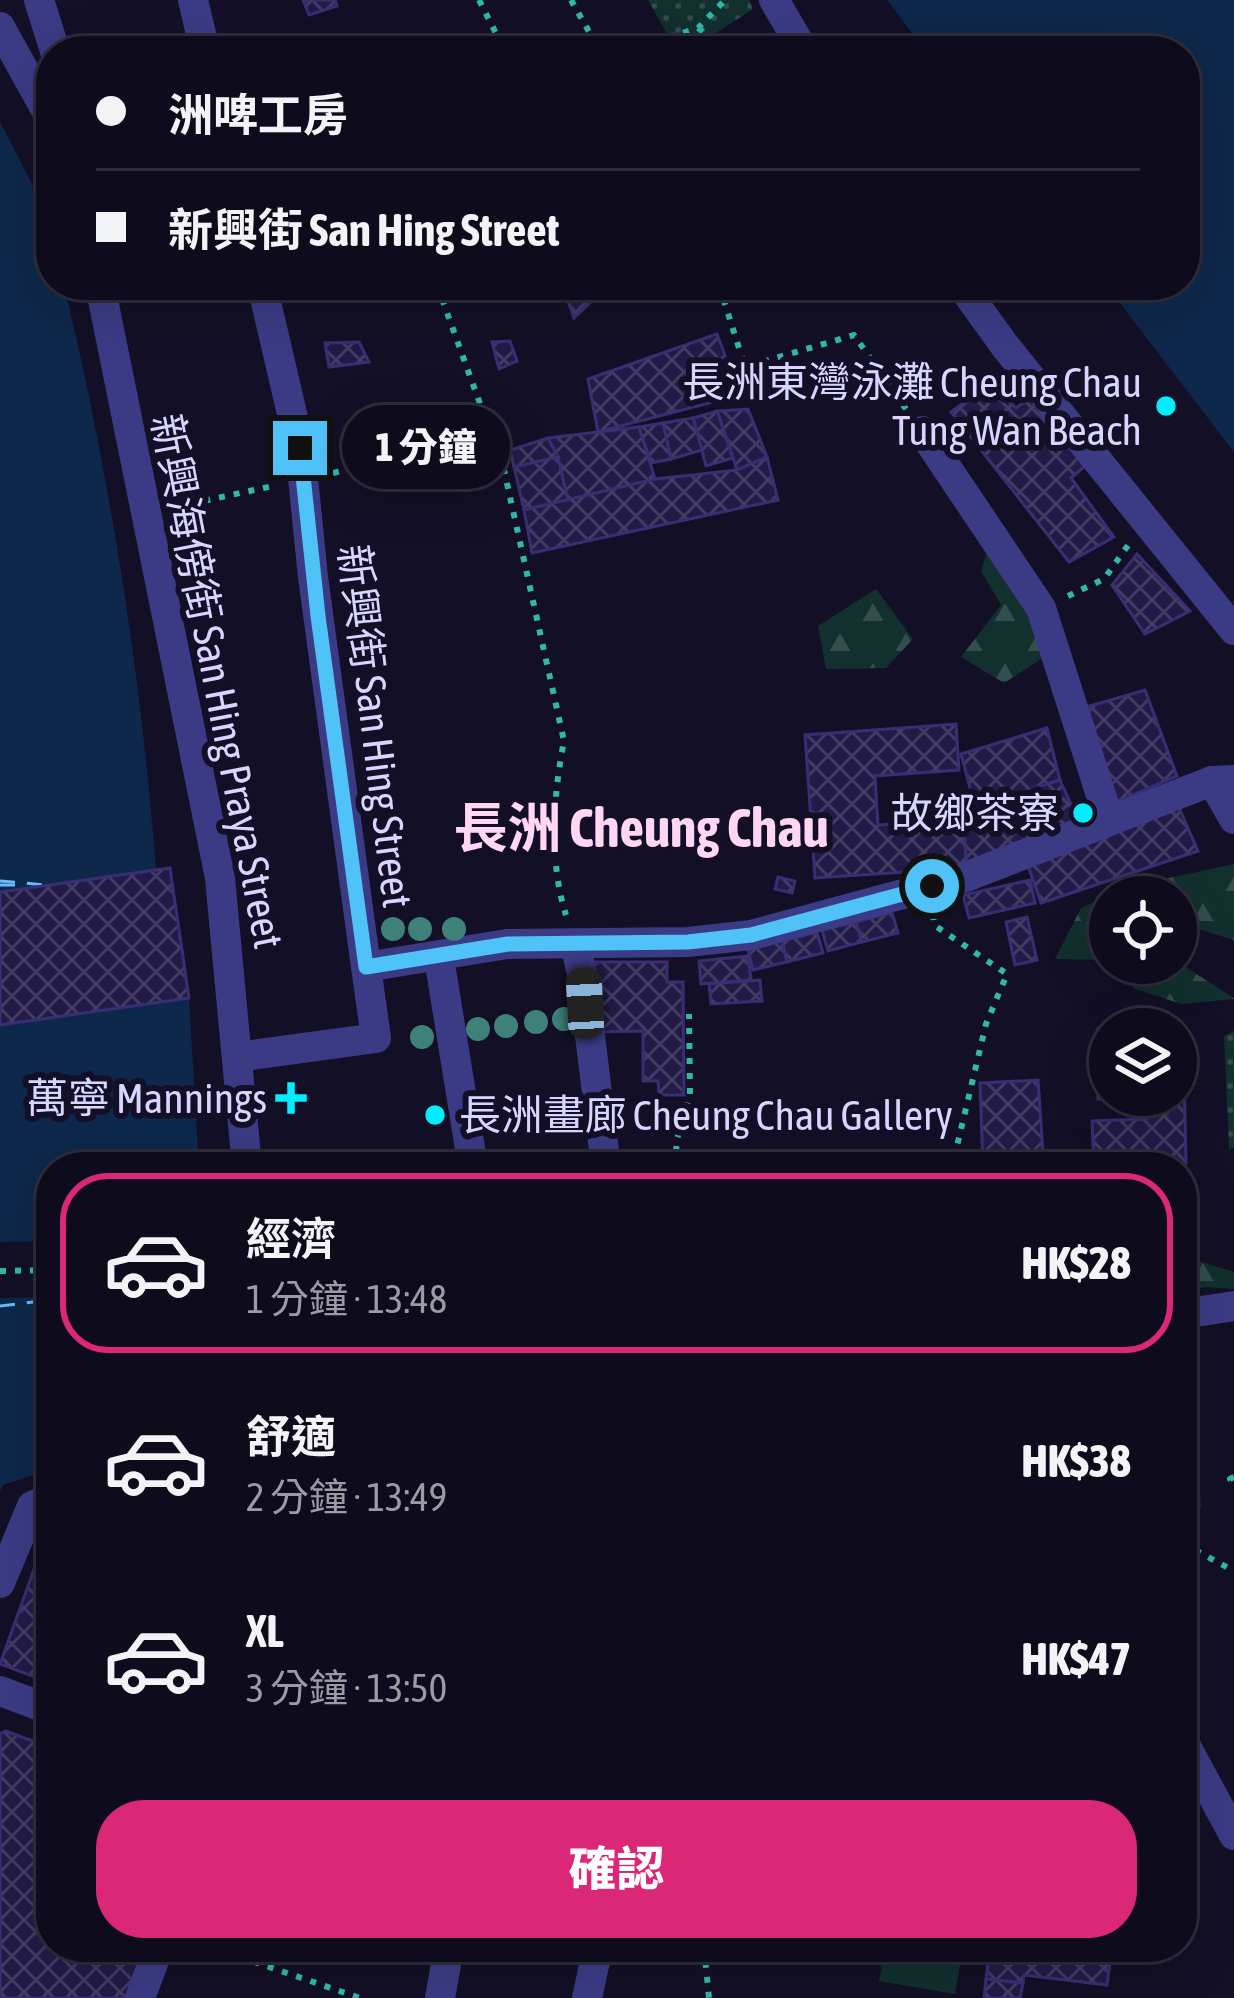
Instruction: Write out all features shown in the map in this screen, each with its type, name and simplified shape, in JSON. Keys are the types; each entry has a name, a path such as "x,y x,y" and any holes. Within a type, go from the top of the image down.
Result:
{"street":[{"path":"39,0 51,36"},
{"path":"193,0 201,36"},
{"path":"774,0 795,36"},
{"path":"0,27 36,92"},
{"name":"新興海傍街 San Hing Praya Street","path":"103,300 220,878 246,1152"},
{"name":"新興街 San Hing Street","path":"237,1058 376,1038 318,621 300,448 265,300"},
{"path":"972,300 1234,630"},
{"path":"922,431 1041,608 1109,820"},
{"path":"366,967 508,944 688,942 751,935 966,878 1109,820 1223,781 1234,819"},
{"path":"575,944 604,1152"},
{"path":"439,958 471,1152"},
{"path":"1197,1312 1234,1306"},
{"path":"0,1582 36,1504"},
{"path":"0,1691 36,1704"},
{"path":"1197,1767 1234,1835"},
{"path":"140,1998 154,1962"},
{"path":"440,1998 446,1962"},
{"path":"587,1998 595,1962"}],"path":[{"path":"479,0 497,36"},
{"path":"571,0 591,36"},
{"path":"673,36 698,28 725,0"},
{"path":"698,28 708,36"},
{"path":"443,300 493,435 564,741 556,848 560,896 575,944"},
{"path":"723,300 745,367 854,335 922,431"},
{"path":"1041,608 1104,579 1145,521"},
{"path":"932,886 934,925 1006,974 986,1024 956,1152"},
{"path":"676,1152 690,1094 689,1014"},
{"path":"0,1271 36,1270"},
{"path":"1234,1477 1230,1479 1234,1486"},
{"path":"1197,1551 1234,1571"},
{"path":"259,1962 360,1998"},
{"path":"705,1962 709,1998"}],"green space":[{"path":"648,0 749,0 753,9 711,36 668,36"},
{"path":"987,552 1024,604 1046,656 1004,683 961,657 1001,605 981,571"},
{"path":"876,589 913,639 886,668 826,669 818,626"},
{"path":"1234,864 1234,940 1197,929 1197,876 1178,876"},
{"path":"1089,904 1089,960 1055,959 1081,908"},
{"path":"1197,975 1234,999 1181,1004 1133,988 1134,984 1197,984"},
{"path":"1234,1031 1234,1148 1229,1149 1224,1036"},
{"path":"1197,1261 1234,1272 1234,1289 1197,1290"},
{"path":"882,1962 960,1962 955,1994 879,1981"}],"water":[{"path":"887,0 1234,0 1234,452 1117,300 1200,300 1200,36 915,36"},
{"path":"0,122 36,192 36,300 67,300 96,430 132,649 156,870 0,892"},
{"path":"189,998 198,1152 36,1152 36,1241 0,1242 0,1025"},
{"path":"36,1297 36,1474 3,1485 0,1491 0,1298"}],"building":[{"path":"303,0 335,0 337,6 309,15"},
{"path":"567,300 593,300 574,318"},
{"path":"717,334 740,395 598,432 588,379"},
{"path":"510,341 517,361 499,369 492,342"},
{"path":"359,342 369,362 329,367 325,343"},
{"path":"990,383 1016,408 1030,398 1085,466 1071,478 1114,537 1069,562 951,412"},
{"path":"748,409 767,457 737,470 717,411"},
{"path":"717,411 733,458 706,466 693,418"},
{"path":"693,418 702,450 671,459 663,423"},
{"path":"663,423 671,459 651,463 639,427"},
{"path":"639,427 655,479 568,502 558,457 548,438"},
{"path":"548,438 558,457 514,467 510,450"},
{"path":"558,457 568,502 524,510 514,467"},
{"path":"767,457 778,500 532,553 524,510 655,479 737,470"},
{"path":"1137,554 1190,611 1145,634 1112,585"},
{"path":"1145,690 1177,776 1117,802 1086,707"},
{"path":"956,724 959,770 875,776 878,825 963,819 967,868 815,878 805,735"},
{"path":"1047,728 1060,780 975,807 961,754"},
{"path":"1060,780 1078,820 967,868 963,819 975,807"},
{"path":"1178,805 1198,851 1123,876 1089,876 1089,887 1041,903 1025,857"},
{"path":"170,868 189,998 0,1025 0,892"},
{"path":"778,877 795,881 792,893 775,889"},
{"path":"1030,880 1035,903 969,918 963,895"},
{"path":"892,912 898,933 862,942 856,922"},
{"path":"1027,917 1037,960 1015,965 1006,922"},
{"path":"856,922 862,942 828,951 822,930"},
{"path":"817,932 823,953 787,962 782,941"},
{"path":"782,941 787,962 753,970 748,950"},
{"path":"748,956 751,980 701,984 699,961"},
{"path":"591,962 667,962 667,982 683,982 684,1095 659,1095 658,1081 643,1081 643,1031 592,1032"},
{"path":"760,980 762,1001 711,1004 709,984"},
{"path":"1038,1080 1043,1152 982,1152 980,1083"},
{"path":"1185,1116 1186,1152 1093,1152 1092,1121"},
{"path":"36,1564 36,1677 0,1664"},
{"path":"6,1731 36,1742 36,1962 144,1962 131,1998 0,1998 0,1734"},
{"path":"988,1962 1110,1962 1107,1985 1024,1975 1023,1983 986,1979"},
{"path":"986,1979 1023,1983 1020,1998 984,1998"}],"ferry route":[{"path":"0,881 46,885"},
{"path":"0,885 16,885"},
{"path":"0,1306 36,1302"}],"place":[{"name":"長洲東灣泳灘 Cheung Chau Tung Wan Beach","path":"1166,406"},
{"name":"故鄉茶寮","path":"1083,813"},
{"name":"萬寧 Mannings","path":"291,1098"},
{"name":"長洲畫廊 Cheung Chau Gallery","path":"435,1115"}],"district":[{"name":"長洲 Cheung Chau","path":"641,827"}],"route":[{"path":"300,448 332,731 366,967 508,944 688,942 751,935 932,886"}]}
